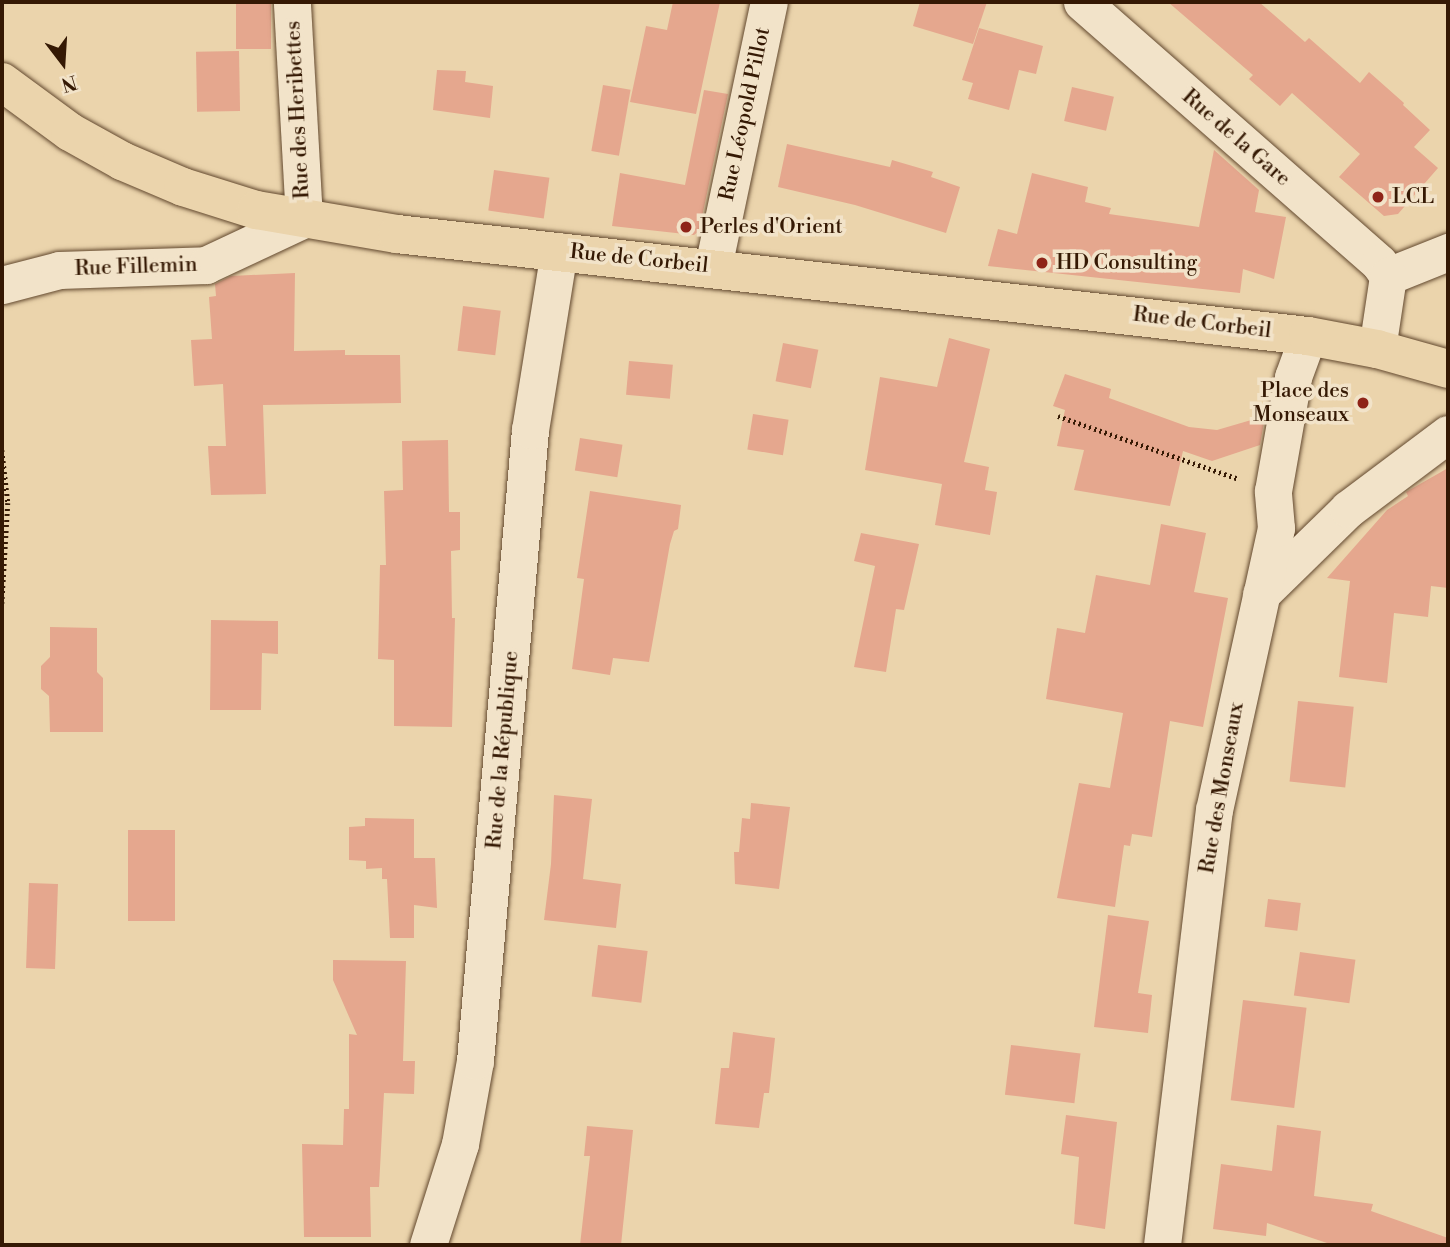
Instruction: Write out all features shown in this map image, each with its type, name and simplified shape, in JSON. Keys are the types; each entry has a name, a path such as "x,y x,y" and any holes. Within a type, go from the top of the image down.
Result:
{"main road":[{"name":"Rue de Corbeil","path":"2,82 70,132 122,161 195,191 256,210 397,234 713,267 1308,336"},
{"path":"1308,336 1377,349 1448,369"}],"street":[{"name":"Rue des Heribettes","path":"292,2 304,219"},
{"name":"Rue Léopold Pillot","path":"713,267 769,2"},
{"name":"Rue de la Gare","path":"1082,2 1378,263 1388,276"},
{"name":"Rue Fillemin","path":"2,285 58,270 206,265 304,219"},
{"name":"Rue de la République","path":"428,1245 460,1144 475,1061 530,430 559,251"},
{"path":"1377,349 1388,276 1448,251"},
{"name":"Rue des Monseaux","path":"1162,1245 1214,810 1276,528 1273,491 1293,377 1308,336"},
{"path":"1261,594 1348,509 1448,434"}],"path":[{"path":"1058,416 1273,491"},
{"path":"2,450 8,503 2,604"}],"building":[{"path":"236,2 271,2 271,49 236,49"},
{"path":"673,2 720,2 696,114 630,102 646,26 667,30"},
{"path":"920,2 987,2 973,44 913,26"},
{"path":"1168,2 1259,2 1305,42 1309,38 1360,83 1369,72 1404,103 1403,105 1430,130 1414,147 1438,168 1398,214 1384,216 1339,177 1360,154 1292,93 1280,106 1249,79 1253,75"},
{"path":"979,28 1043,46 1036,74 1019,70 1009,110 968,99 973,83 962,80"},
{"path":"239,51 240,111 197,112 196,52"},
{"path":"437,70 466,71 465,82 493,86 490,118 433,110"},
{"path":"603,85 631,90 619,156 591,151"},
{"path":"1072,87 1114,97 1106,131 1064,121"},
{"path":"704,90 728,94 699,231 694,235 612,226 620,173 685,185"},
{"path":"787,144 890,167 892,160 933,172 931,177 960,187 946,233 855,205 778,187"},
{"path":"1214,150 1259,190 1255,212 1286,217 1274,279 1243,269 1240,293 988,266 998,229 1017,234 1032,173 1088,187 1085,202 1111,208 1109,214 1199,227"},
{"path":"494,170 549,178 544,218 488,211"},
{"path":"295,273 294,351 345,350 345,355 400,355 401,403 263,405 266,494 211,495 208,446 226,446 223,384 194,386 191,340 212,339 209,297 216,296 215,284 231,276"},
{"path":"463,306 501,311 495,355 458,351"},
{"path":"949,338 990,349 964,462 989,467 985,490 997,492 990,535 935,525 942,484 865,470 880,377 937,387"},
{"path":"783,343 818,350 811,388 776,381"},
{"path":"629,361 673,365 670,399 626,395"},
{"path":"1065,374 1111,389 1109,398 1189,427 1217,430 1265,416 1260,445 1212,461 1183,451 1170,506 1074,490 1084,450 1057,446 1065,410 1053,406"},
{"path":"753,414 789,420 783,455 747,450"},
{"path":"580,438 622,445 617,477 575,471"},
{"path":"448,440 449,512 460,512 460,550 451,551 452,618 455,618 452,727 394,726 394,660 378,659 380,565 386,565 384,491 403,490 402,441"},
{"path":"1448,468 1448,588 1431,586 1428,617 1394,613 1387,683 1339,677 1350,581 1327,578 1387,510 1408,496 1406,492"},
{"path":"590,491 681,505 678,529 674,531 670,544 649,662 613,658 610,675 572,669 584,579 577,578"},
{"path":"1161,524 1206,533 1194,592 1228,598 1203,727 1170,721 1152,837 1132,834 1130,846 1124,845 1115,907 1057,898 1079,783 1110,788 1123,713 1046,699 1057,628 1085,633 1096,575 1150,585"},
{"path":"861,533 919,544 904,610 896,609 886,672 854,667 875,566 854,561"},
{"path":"211,620 278,621 278,654 262,653 261,710 210,710"},
{"path":"50,627 97,628 97,672 103,678 103,732 50,732 49,696 41,689 41,666 50,657"},
{"path":"1298,701 1354,707 1345,787 1290,782"},
{"path":"554,795 592,799 583,879 621,884 616,928 544,920 551,864"},
{"path":"751,803 790,807 779,889 735,884 734,852 739,852 742,818 750,819"},
{"path":"365,818 414,819 414,858 435,858 437,908 414,905 414,938 390,938 387,879 382,879 382,868 366,869 366,861 349,860 349,827 365,826"},
{"path":"128,830 175,830 175,921 128,921"},
{"path":"29,883 58,884 55,969 26,968"},
{"path":"1268,899 1301,903 1297,931 1265,927"},
{"path":"1108,915 1149,921 1138,993 1152,995 1148,1033 1094,1027"},
{"path":"598,945 648,951 641,1003 592,997"},
{"path":"1300,952 1355,960 1349,1003 1294,996"},
{"path":"333,960 406,961 403,1061 415,1061 414,1094 384,1093 379,1187 370,1187 371,1237 304,1237 302,1144 343,1145 344,1109 349,1109 349,1034 357,1035 333,980"},
{"path":"1243,1000 1307,1008 1294,1108 1231,1100"},
{"path":"733,1032 775,1038 769,1093 764,1093 759,1128 715,1124 721,1068 729,1068"},
{"path":"1011,1045 1080,1054 1074,1103 1005,1095"},
{"path":"1066,1115 1117,1122 1105,1229 1074,1224 1079,1157 1061,1154"},
{"path":"1277,1125 1321,1131 1314,1196 1373,1204 1371,1211 1448,1238 1448,1245 1333,1245 1267,1223 1266,1236 1213,1229 1221,1164 1272,1171"},
{"path":"587,1126 633,1130 621,1245 580,1245 590,1156 584,1156"}],"place":[{"name":"LCL","path":"1378,197"},
{"name":"Perles d'Orient","path":"686,227"},
{"name":"HD Consulting","path":"1042,263"},
{"name":"Place des Monseaux","path":"1363,403"}]}
